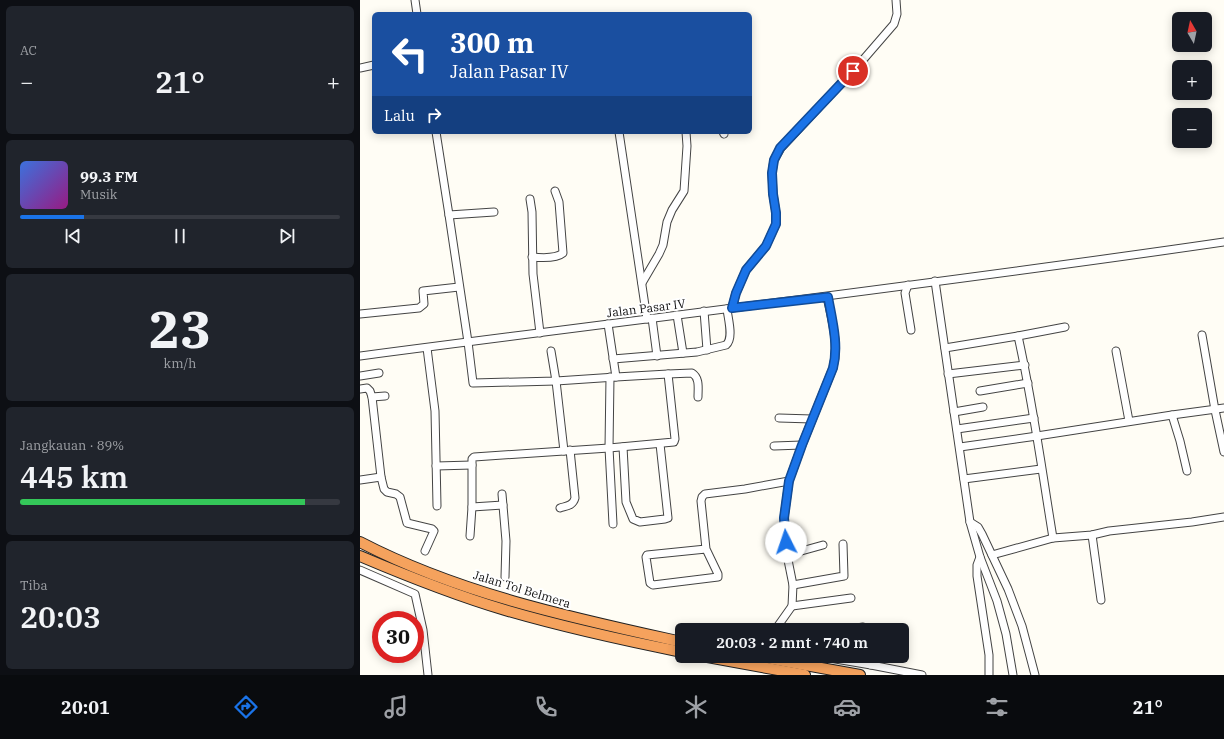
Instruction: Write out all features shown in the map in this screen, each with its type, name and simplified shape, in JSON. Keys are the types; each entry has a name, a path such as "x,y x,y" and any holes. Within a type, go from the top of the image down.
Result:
{"highway":[{"name":"Jalan Tol Belmera","path":"360,542 417,568 509,600 585,621 675,640"},
{"name":"Jalan Tol Belmera","path":"360,556 421,582 504,610 590,633 675,651"},
{"path":"740,663 805,675"},
{"path":"794,663 860,675"}],"street":[{"path":"415,0 417,12"},
{"path":"613,360 707,350 726,345 729,342 729,308 746,270 766,246 776,224 772,181 774,160 780,148 862,61 894,24 897,14 896,0"},
{"path":"360,68 372,65"},
{"path":"436,134 460,287 473,384 692,373 695,374 698,380 698,397"},
{"path":"619,134 642,283 657,356"},
{"path":"642,283 659,254 663,245 667,222 672,210 684,191 687,146 686,134"},
{"path":"532,257 554,257 560,256 564,253 558,202 555,191"},
{"path":"530,200 532,212 533,274 540,333"},
{"path":"449,215 494,212"},
{"name":"Jalan Pasar IV","path":"360,356 704,311 828,297 1224,242"},
{"path":"935,281 970,522 980,557 999,608 1006,634 1013,675"},
{"path":"908,285 906,293 911,330"},
{"path":"360,314 419,308 424,304 423,291 460,287"},
{"path":"780,623 792,606 793,585 787,554 784,518 789,481 836,358 828,297"},
{"path":"704,311 707,350"},
{"path":"677,315 683,353"},
{"path":"608,324 613,360 609,448 613,524"},
{"path":"945,348 1065,327"},
{"path":"1018,336 1025,365 1053,538"},
{"path":"1202,336 1214,410 1224,452"},
{"path":"427,348 436,411 437,506"},
{"path":"552,351 575,498 574,502 560,508"},
{"path":"1116,351 1129,421"},
{"path":"948,374 1025,365"},
{"path":"360,376 379,373"},
{"path":"470,536 472,465 474,457 672,443 675,441 668,374"},
{"path":"980,391 1028,383"},
{"path":"360,389 367,388 372,397 381,477 384,489 387,492 396,494 400,497 407,523 430,528 434,531 426,551"},
{"path":"372,397 385,396"},
{"path":"954,412 983,407"},
{"path":"960,447 1224,408"},
{"path":"1172,415 1187,471"},
{"path":"779,418 812,419"},
{"path":"957,429 1034,418"},
{"path":"623,447 626,502 633,519 640,522 668,518 660,444"},
{"path":"774,446 802,445"},
{"path":"436,466 472,465"},
{"path":"964,478 1041,469"},
{"path":"360,480 381,477"},
{"path":"706,549 647,555 646,557 650,583 652,586 718,577 706,549 701,501 702,496 705,494 789,481"},
{"path":"502,494 506,541 505,577"},
{"path":"472,507 503,505"},
{"path":"992,556 1053,538 1092,535 1109,531 1224,517"},
{"path":"970,522 978,527 1008,589 1022,626 1035,675"},
{"path":"1092,535 1101,600"},
{"path":"793,585 844,576 843,544"},
{"path":"787,554 823,546"},
{"path":"980,557 977,565 977,576 989,655 989,675"},
{"path":"360,570 415,594 423,630 428,675"},
{"path":"792,606 851,598"},
{"path":"859,663 922,675"}],"route":[{"path":"786,542 784,518 789,481 836,358 828,297 732,308 736,293 746,270 751,262 766,246 776,224 772,173 774,160 780,148 853,71"}]}
